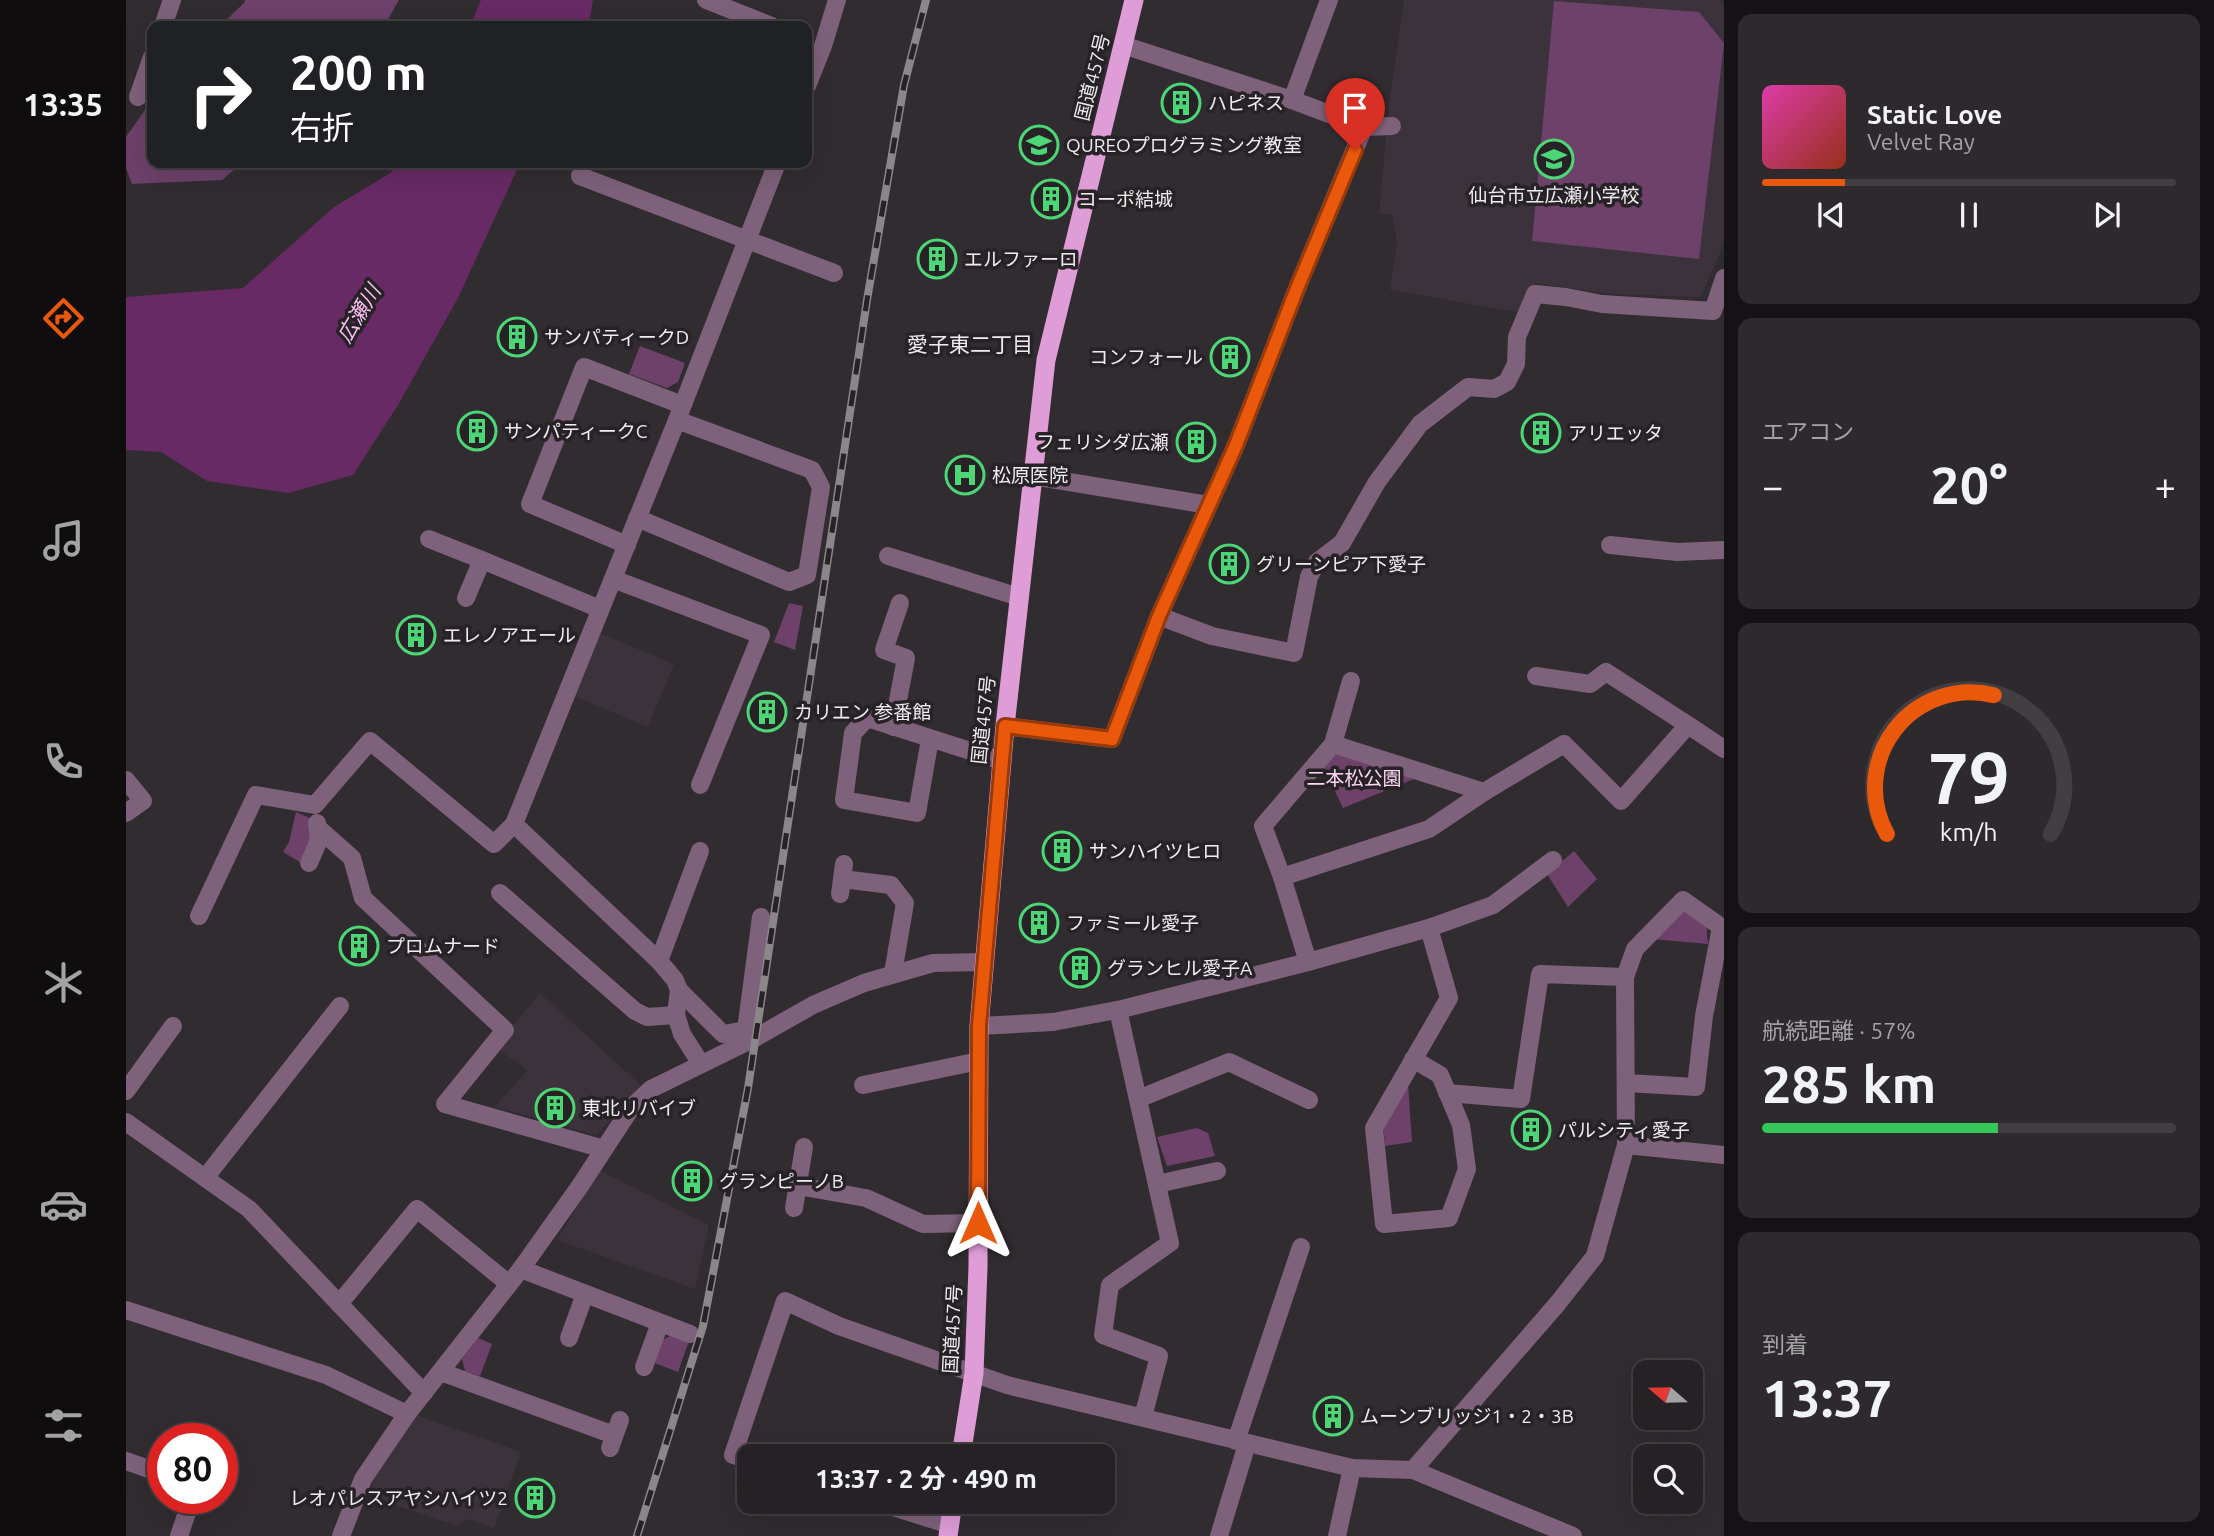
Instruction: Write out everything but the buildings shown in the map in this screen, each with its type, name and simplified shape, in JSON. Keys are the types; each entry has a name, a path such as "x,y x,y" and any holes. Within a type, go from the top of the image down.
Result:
{"highway":[{"name":"国道457号","path":"963,1444 974,1373 979,1026 1005,726 1046,360 1134,0"}],"street":[{"path":"165,21 172,0"},
{"path":"706,0 759,21"},
{"path":"815,43 837,0"},
{"path":"1292,100 1329,0"},
{"path":"1123,45 1292,100 1364,127 1392,126"},
{"path":"138,97 147,71"},
{"path":"1005,726 1112,739 1159,616 1236,445 1364,127"},
{"path":"309,863 319,840 315,805 370,741 494,844 514,824 775,168"},
{"path":"580,176 834,274"},
{"path":"1159,616 1212,636 1294,653 1309,577 1317,562 1342,544 1377,482 1420,424 1468,387 1494,389 1507,382 1516,364 1517,337 1535,294 1602,304 1653,305 1713,311 1724,278"},
{"path":"627,545 530,504 584,367 812,470 821,487 807,575 789,582 637,518"},
{"path":"1033,476 1208,505"},
{"path":"429,539 600,609"},
{"path":"1610,545 1677,552 1724,550"},
{"path":"888,556 1019,597"},
{"path":"466,598 482,560"},
{"path":"613,579 761,635 700,785"},
{"path":"893,727 906,658 884,650 900,603"},
{"path":"1536,676 1590,684 1606,672 1724,749"},
{"path":"1308,962 1263,826 1333,744 1351,681"},
{"path":"930,739 917,813 844,800 853,733 867,718 1002,761"},
{"path":"1282,877 1429,829 1564,744 1621,801 1688,725"},
{"path":"1333,744 1484,792"},
{"path":"126,779 143,801 126,813"},
{"path":"199,916 256,795 315,805"},
{"path":"514,824 659,961 675,980 678,990 676,1015 682,1034 701,1064"},
{"path":"318,828 352,858 363,898 505,1030 445,1104 604,1149"},
{"path":"659,961 700,851"},
{"path":"979,1026 1052,1022 1118,1010 1429,928 1493,905 1553,860"},
{"path":"842,879 891,884 905,903 893,973"},
{"path":"500,893 635,1011 647,1017 676,1015"},
{"path":"1413,1470 1558,1303 1595,1256 1626,1144 1625,978 1635,949 1683,900 1722,923 1704,1016 1696,1087 1627,1083"},
{"path":"678,990 723,1034 746,1030 761,917"},
{"path":"1413,1059 1440,1075 1461,1125 1467,1169 1449,1218 1384,1224 1374,1128 1413,1059 1449,998 1429,928"},
{"path":"341,1536 363,1479 407,1414 521,1269 631,1108 651,1089 755,1038 813,1005 893,973 933,963 984,962"},
{"path":"1447,1093 1521,1099 1541,974 1625,978"},
{"path":"205,1178 340,1006"},
{"path":"1118,1010 1170,1243 1110,1285 1103,1335 1159,1356 1143,1417"},
{"path":"126,1091 173,1026"},
{"path":"863,1085 979,1061"},
{"path":"1138,1099 1229,1062 1309,1100"},
{"path":"126,1122 249,1209 424,1393"},
{"path":"1626,1144 1724,1155"},
{"path":"794,1209 804,1147"},
{"path":"1157,1184 1217,1171"},
{"path":"797,1186 866,1198 923,1224 978,1223"},
{"path":"339,1304 417,1209 509,1284"},
{"path":"1219,1536 1241,1442 1301,1247"},
{"path":"521,1269 690,1334"},
{"path":"569,1338 585,1294"},
{"path":"737,1456 733,1455 785,1301 839,1326 1007,1385 1352,1468 1413,1470 1573,1536"},
{"path":"126,1310 326,1375 407,1414"},
{"path":"643,1367 660,1323"},
{"path":"441,1372 615,1434"},
{"path":"126,1461 147,1468"},
{"path":"1337,1536 1352,1468"},
{"path":"179,1536 187,1514"},
{"path":"908,1514 949,1530"}],"shaded area":[{"name":"仙台市立広瀬小学校","path":"1404,0 1720,0 1724,4 1724,243 1701,297 1611,294 1536,283 1517,312 1390,290 1397,242 1392,215 1379,213 1389,105"},
{"path":"597,632 674,664 648,727 571,695"},
{"path":"540,993 643,1087 596,1135 495,1107 527,1070 495,1047"},
{"path":"599,1170 709,1225 695,1289 557,1240"},
{"path":"416,1415 521,1452 494,1528 469,1519 457,1526 375,1498 371,1484"}],"green space":[{"path":"399,0 387,21 225,21 245,2"},
{"path":"1554,1 1699,12 1724,43 1699,259 1532,241"},
{"path":"147,107 147,168 236,168 222,180 132,184 126,168 126,137"},
{"path":"640,346 685,363 678,382 667,388 629,374"},
{"path":"789,603 803,606 795,650 774,642"},
{"name":"二本松公園","path":"1333,750 1415,773 1414,779 1343,808 1322,764"},
{"path":"296,812 314,820 311,845 303,864 283,852 289,842"},
{"path":"1574,851 1597,879 1568,907 1547,874"},
{"path":"1690,909 1706,920 1708,944 1651,939 1676,911"},
{"path":"1408,1083 1412,1142 1385,1146 1383,1122"},
{"path":"1197,1128 1208,1133 1215,1156 1167,1166 1157,1137"},
{"path":"670,1336 689,1341 678,1372 652,1362 659,1342"},
{"path":"478,1338 492,1344 480,1376 465,1371 462,1359"}],"water":[{"path":"481,0 593,0 588,21 472,21"},
{"name":"広瀬川","path":"395,168 518,168 458,298 398,405 353,475 288,493 207,481 161,452 126,450 126,297 243,288 334,207"}],"railway":[{"path":"637,1536 703,1326 748,1088 867,300 904,85 926,0"}],"place":[{"name":"ハピネス","path":"1181,103"},
{"name":"QUREOプログラミング教室","path":"1039,145"},
{"name":"仙台市立広瀬小学校","path":"1554,159"},
{"name":"コーポ結城","path":"1051,199"},
{"name":"エルファーロ","path":"937,259"},
{"name":"サンパティークD","path":"517,337"},
{"name":"コンフォール","path":"1230,357"},
{"name":"サンパティークC","path":"477,431"},
{"name":"アリエッタ","path":"1541,433"},
{"name":"フェリシダ広瀬","path":"1196,442"},
{"name":"松原医院","path":"965,475"},
{"name":"グリーンピア下愛子","path":"1229,564"},
{"name":"エレノアエール","path":"416,635"},
{"name":"カリエン 参番館","path":"767,712"},
{"name":"サンハイツヒロ","path":"1062,851"},
{"name":"ファミール愛子","path":"1039,923"},
{"name":"プロムナード","path":"359,946"},
{"name":"グランヒル愛子A","path":"1080,968"},
{"name":"東北リバイブ","path":"555,1108"},
{"name":"パルシティ愛子","path":"1531,1130"},
{"name":"グランピーノB","path":"692,1181"},
{"name":"ムーンブリッジ1・2・3B","path":"1333,1416"},
{"name":"レオパレスアヤシハイツ2","path":"535,1498"}],"district":[{"name":"愛子東二丁目","path":"970,345"}],"route":[{"path":"978,1223 979,1026 1005,726 1112,739 1173,582 1236,445 1355,150"}]}
